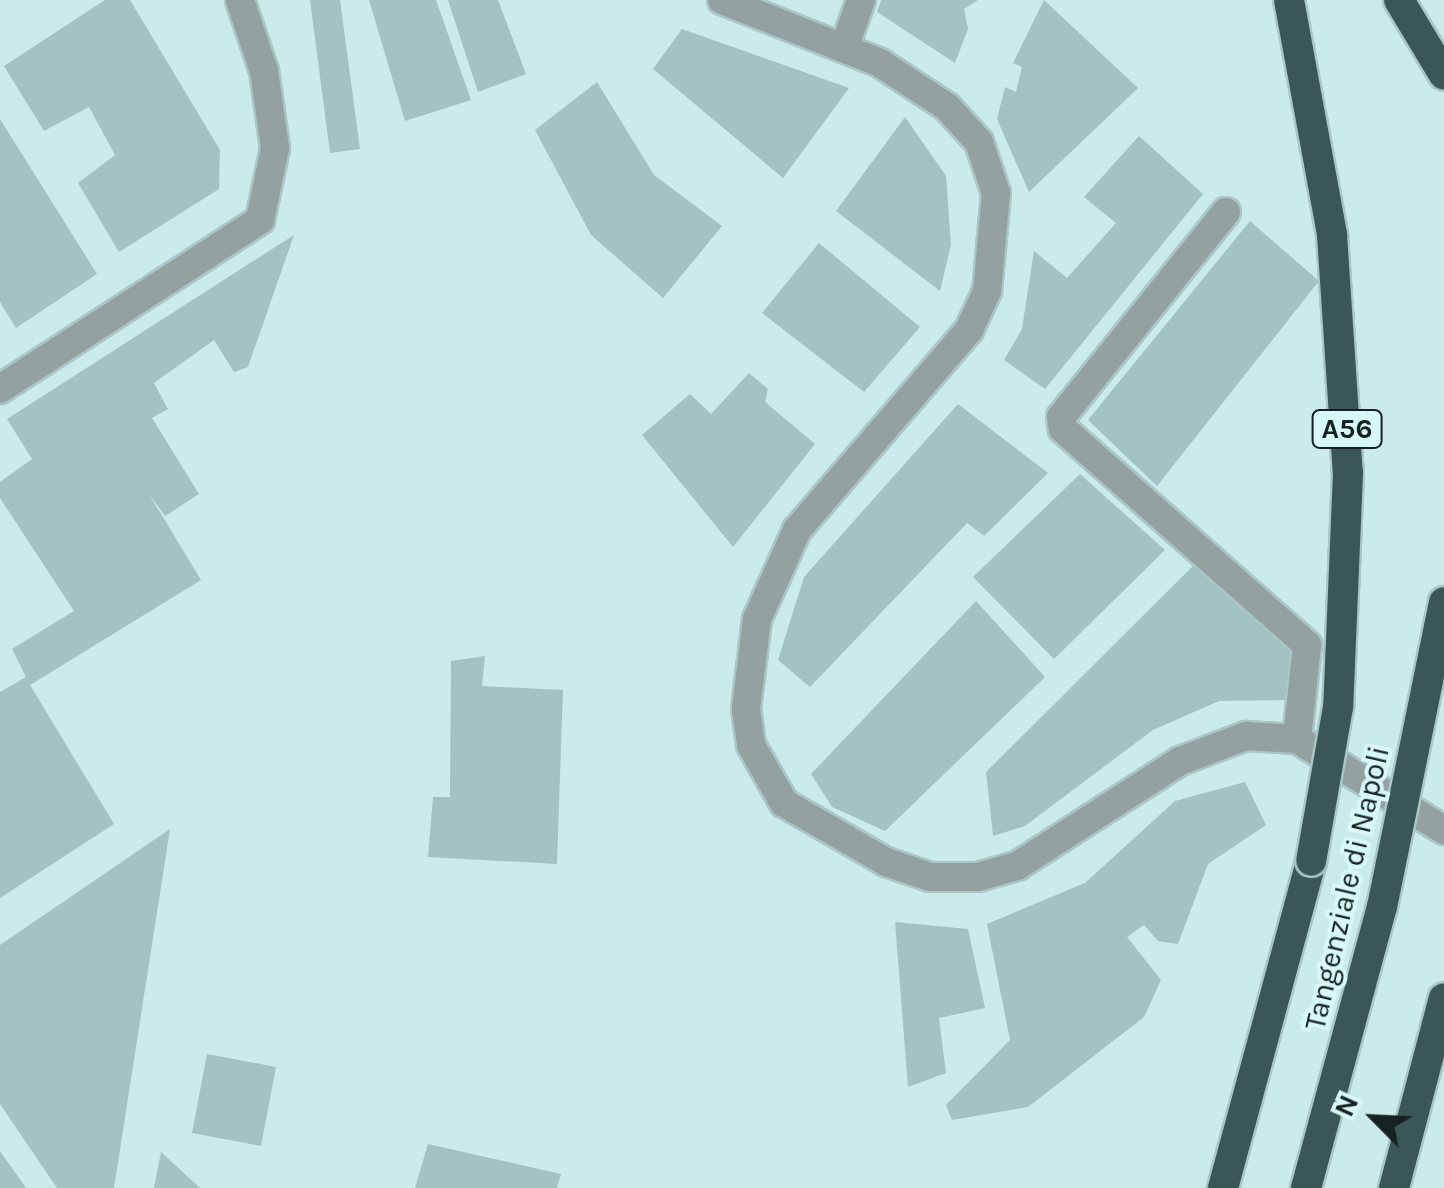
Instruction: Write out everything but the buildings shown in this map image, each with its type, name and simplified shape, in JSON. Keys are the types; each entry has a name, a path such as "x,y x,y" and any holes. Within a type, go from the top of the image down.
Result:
{"highway":[{"name":"A56","path":"1223,1188 1311,861 1347,579 1343,339 1289,0"},
{"path":"1398,0 1444,75"},
{"name":"Tangenziale di Napoli","path":"1306,1188 1382,907 1444,602"},
{"path":"1394,1188 1444,998"}],"street":[{"path":"0,388 260,220 275,148 264,71 240,0"},
{"path":"722,0 844,48 946,107 980,142 996,193 995,238 969,330 821,498 774,571 757,619 746,709 752,745 784,803 886,862 930,877 978,876 1016,866 1180,761 1246,736 1297,740 1444,830"},
{"path":"844,48 860,0"},
{"path":"1226,212 1061,417 1063,429 1307,645 1297,740"}]}
